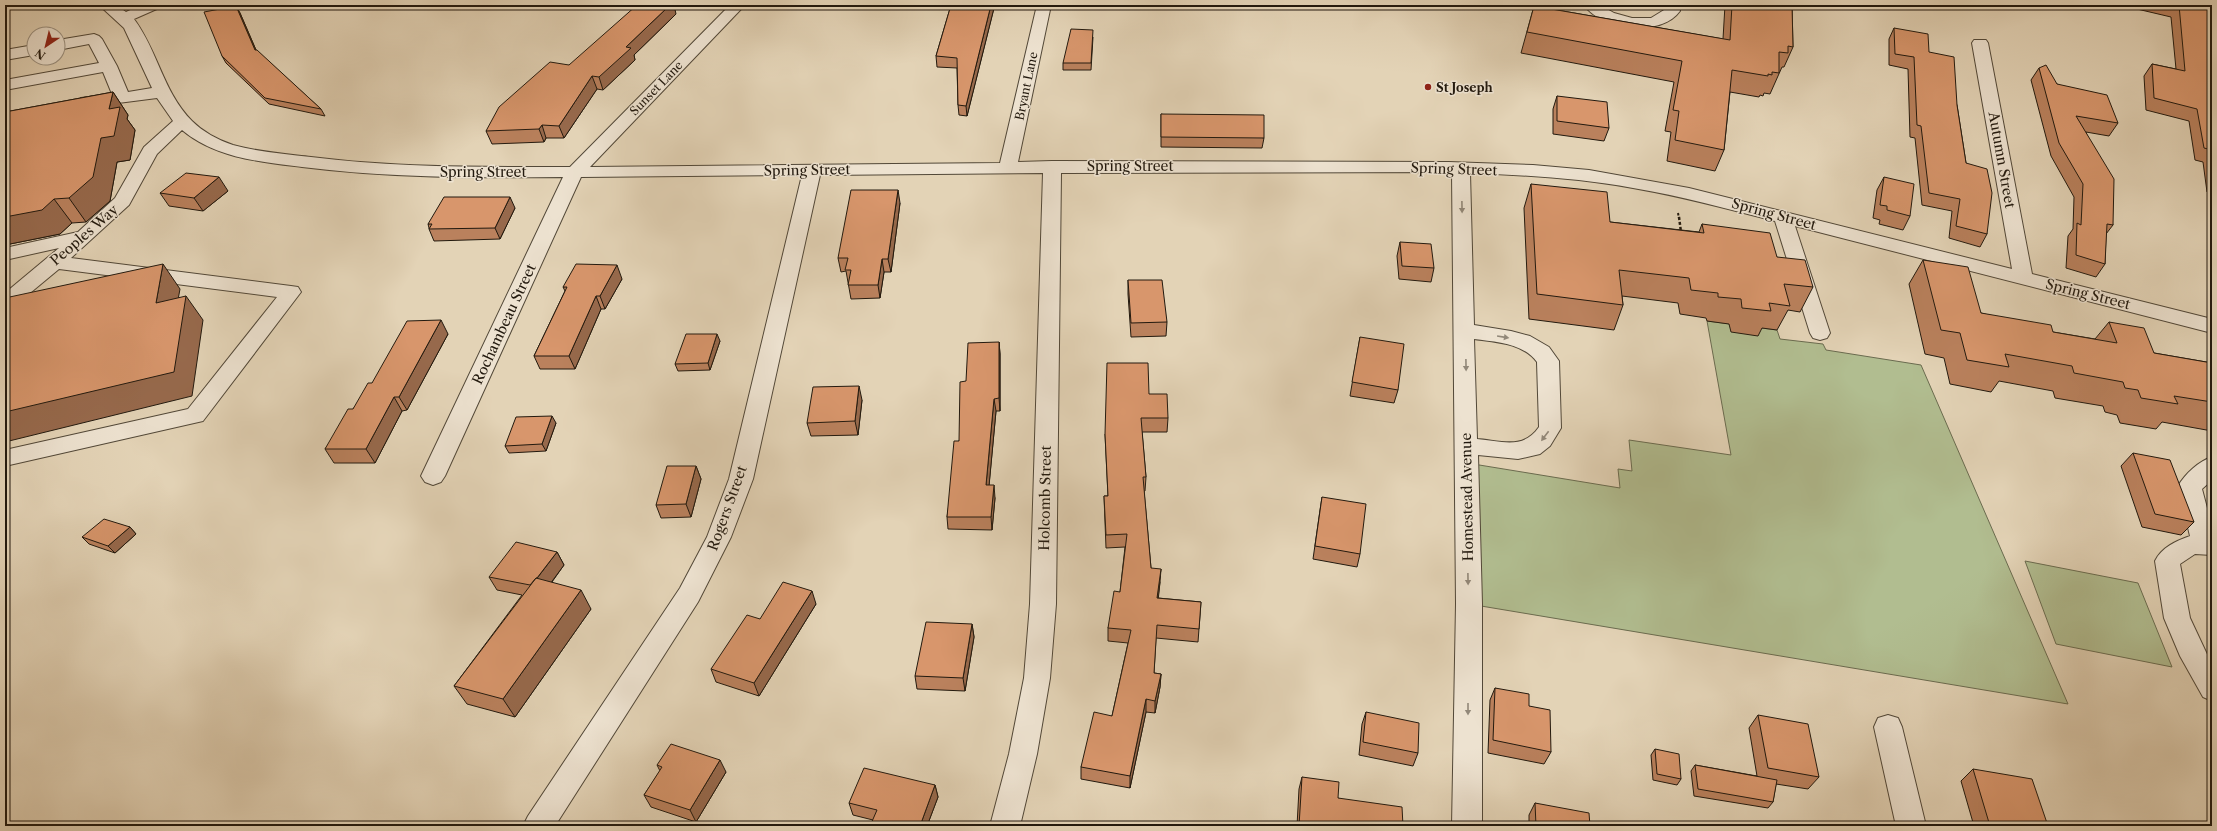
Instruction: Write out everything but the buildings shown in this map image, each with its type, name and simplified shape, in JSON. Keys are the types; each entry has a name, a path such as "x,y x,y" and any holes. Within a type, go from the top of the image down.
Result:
{"street":[{"name":"Spring Street","path":"106,5 124,18 132,29 161,92 182,121 190,129 208,141 235,150 303,162 419,172 812,171 1052,166 1461,168 1574,174 1611,178 1674,190 1783,216 2212,326"},
{"path":"124,18 154,5"},
{"name":"Sunset Lane","path":"575,172 738,5"},
{"name":"Bryant Lane","path":"1008,167 1044,5"},
{"path":"1591,5 1607,16 1620,20 1648,23 1668,17 1672,11 1672,5"},
{"path":"66,44 94,39 109,66 122,98"},
{"name":"Autumn Street","path":"1980,43 2023,278"},
{"path":"5,55 26,51"},
{"path":"5,85 109,66"},
{"path":"71,105 161,92"},
{"name":"Peoples Way","path":"8,299 84,238 123,201 150,151 182,121"},
{"name":"Holcomb Street","path":"1005,826 1024,754 1037,678 1043,604 1052,166"},
{"name":"Homestead Avenue","path":"1461,168 1469,604 1467,826"},
{"name":"Rogers Street","path":"538,826 689,595 719,537 741,479 812,171"},
{"name":"Rochambeau Street","path":"433,476 575,172"},
{"path":"1783,216 1820,332"},
{"path":"5,254 84,238"},
{"path":"5,458 195,415 291,292 55,262"},
{"path":"1465,331 1510,338 1528,343 1543,352 1548,360 1550,428 1542,440 1532,448 1518,451 1467,446"},
{"path":"2212,466 2190,486 2208,544 2181,548 2167,561 2177,618 2193,656 2212,689"},
{"path":"1888,727 1911,826"}],"path":[{"path":"1674,190 1681,234"}],"green space":[{"path":"1707,321 1777,330 1780,339 1823,344 1826,350 1921,365 2068,704 1469,604 1467,463 1620,488 1618,469 1632,471 1629,440 1731,455"},
{"path":"2025,561 2138,583 2172,667 2056,644"}],"place":[{"name":"St Joseph","path":"1428,87"}]}
